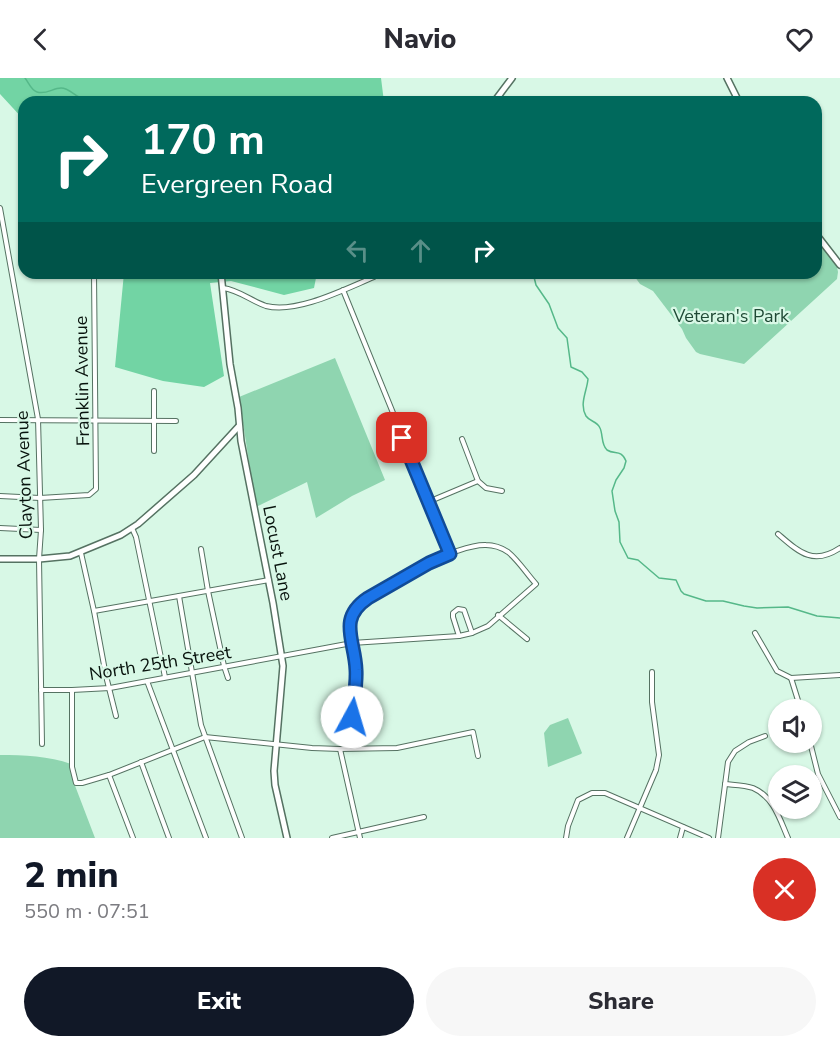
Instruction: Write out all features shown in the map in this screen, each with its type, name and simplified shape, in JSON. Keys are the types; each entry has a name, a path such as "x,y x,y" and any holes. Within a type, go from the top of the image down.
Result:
{"street":[{"path":"498,96 512,78"},
{"path":"736,78 728,80 736,96"},
{"name":"Clayton Avenue","path":"0,208 38,419 42,530 39,559 42,744"},
{"path":"822,242 840,265"},
{"name":"Franklin Avenue","path":"40,498 89,495 96,489 94,279"},
{"name":"Locust Lane","path":"221,279 239,426 282,656 274,771 287,838"},
{"path":"222,288 268,306 285,308 305,304 369,279"},
{"path":"343,290 450,554"},
{"path":"154,391 154,451"},
{"path":"0,420 176,421"},
{"path":"0,559 70,556 132,528 194,475 239,426"},
{"path":"462,439 478,480 486,488 502,491"},
{"path":"428,502 478,480"},
{"path":"0,496 40,498"},
{"path":"0,528 42,530"},
{"path":"132,528 136,537 165,677"},
{"path":"778,534 807,555 824,555 840,548"},
{"path":"352,717 357,671 349,624 359,604 429,563 450,554 487,544 508,552 536,584 488,626 472,633 464,610 458,609 453,613 453,617 459,636"},
{"path":"201,549 228,678"},
{"path":"81,553 116,716"},
{"path":"94,611 268,580"},
{"path":"179,596 204,737 242,838"},
{"path":"498,615 527,639"},
{"name":"North 25th Street","path":"41,690 110,688 352,644 459,636 472,633"},
{"path":"755,633 777,671 791,678 840,675"},
{"path":"627,838 656,770 659,755 652,702 652,672"},
{"path":"791,678 798,699"},
{"path":"147,681 205,837 199,838"},
{"path":"72,690 72,767 76,783 109,775 204,737 340,749 397,748 473,732 478,756"},
{"path":"718,838 728,762 735,751 765,736"},
{"path":"340,749 360,838"},
{"path":"813,753 818,774 840,817"},
{"path":"141,762 169,838"},
{"path":"109,775 133,838"},
{"path":"725,784 752,787 766,795 788,838"},
{"path":"566,838 578,801 592,793 605,793 709,838"},
{"path":"332,838 424,817"},
{"path":"680,838 683,827"}],"green space":[{"path":"0,78 381,78 383,96 18,96 18,114 0,94"},
{"name":"Veteran's Park","path":"822,246 838,272 837,279 744,364 696,352 682,329 653,291 640,284 636,279 822,279"},
{"path":"123,279 316,279 314,288 284,295 231,281 210,283 224,376 204,387 163,381 115,367"},
{"path":"335,358 385,480 352,496 316,518 307,482 256,507 239,397"},
{"path":"568,718 582,753 548,767 544,733 550,725"},
{"path":"0,755 36,756 71,764 74,783 95,838 0,838"}],"waterway":[{"path":"25,78 37,92 43,93 64,88 77,96"},
{"path":"534,279 549,304 558,328 567,338 571,367 582,372 588,379 583,402 586,416 599,426 605,448 620,454 626,461 612,491 619,522 620,542 628,558 638,560 659,578 676,580 684,594 706,601 723,601 757,608 788,607 817,616 840,618"}],"route":[{"path":"352,717 357,671 349,624 353,612 368,598 429,563 450,554 402,438"}]}
